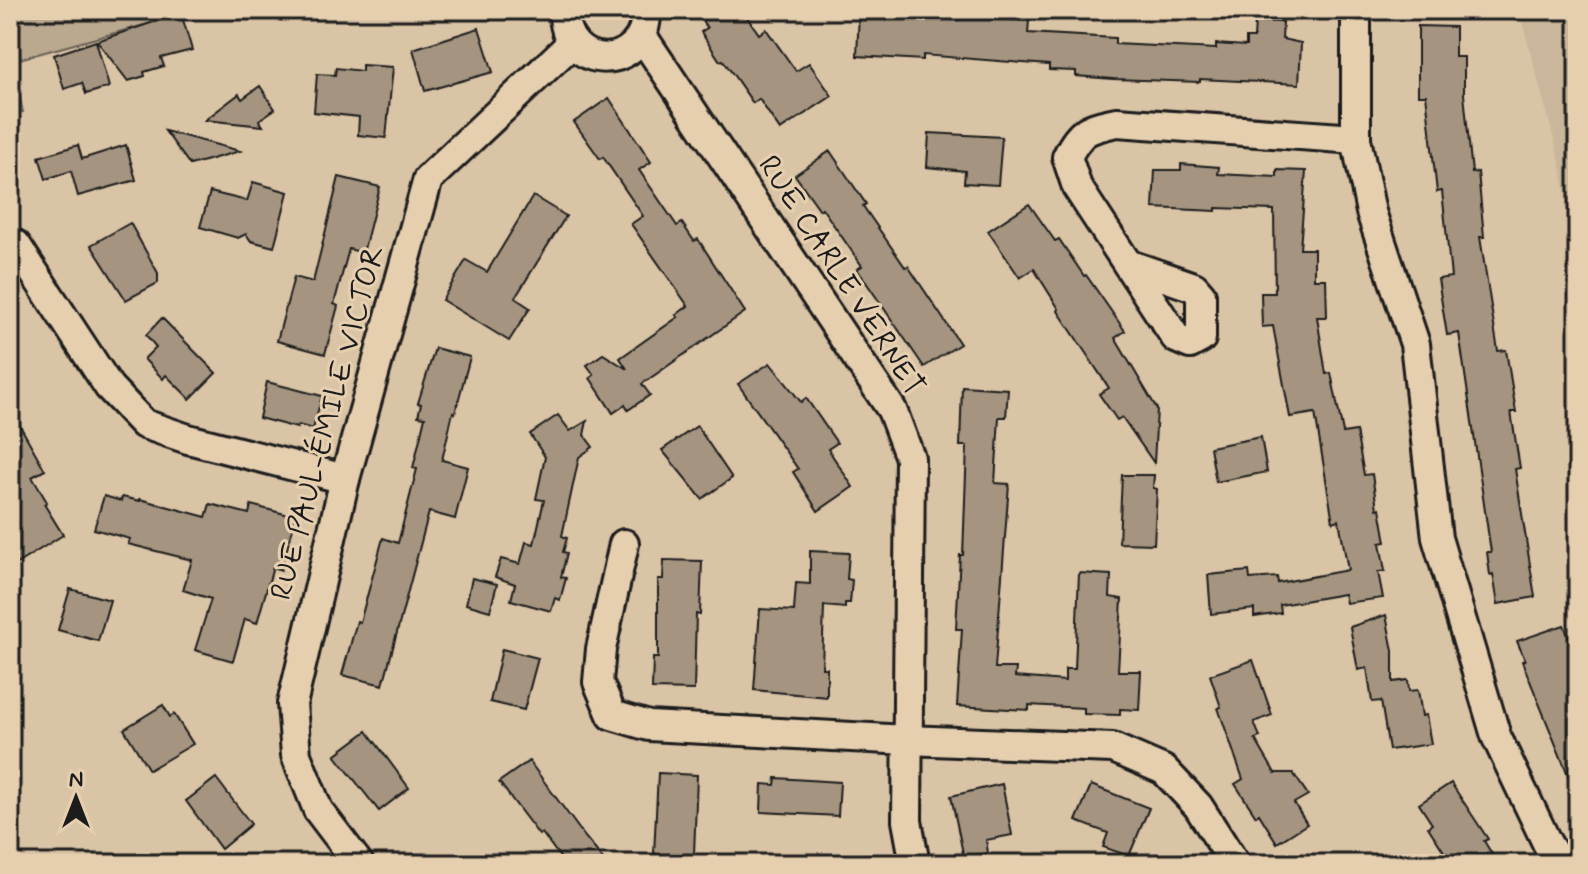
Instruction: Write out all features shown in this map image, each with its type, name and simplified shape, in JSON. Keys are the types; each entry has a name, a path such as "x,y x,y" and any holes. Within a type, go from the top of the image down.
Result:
{"street":[{"path":"564,10 566,33 572,43 582,52 595,57 609,58 634,47 644,23"},
{"path":"1356,10 1356,139 1371,212 1415,344 1437,538 1496,736 1560,864"},
{"name":"RUE CARLE VERNET","path":"644,23 892,410 910,458 907,821 915,864"},
{"name":"RUE PAUL-ÉMILE VICTOR","path":"359,864 318,810 296,755 292,704 345,479 428,179 572,43"},
{"path":"1130,265 1077,187 1067,157 1076,139 1091,127 1117,122 1356,139"},
{"path":"16,245 109,387 144,424 188,439 345,479"},
{"path":"624,544 601,649 598,682 612,715 649,726 1113,748 1164,770 1198,806 1235,864"}],"shaded area":[{"path":"10,10 157,10 162,20 12,61 23,112 10,110"},
{"path":"1519,10 1578,10 1578,281 1561,165"}],"building":[{"path":"695,10 742,10 759,34 766,29 796,71 809,63 832,96 780,130 759,99 753,103 723,60 720,61 701,32 707,28"},
{"path":"859,12 959,20 959,16 1029,21 1028,33 1115,38 1115,44 1216,49 1216,44 1246,46 1246,38 1254,38 1255,21 1283,22 1282,39 1301,43 1299,84 1113,79 1076,76 1076,71 1049,70 1049,65 923,55 923,60 857,56"},
{"path":"181,13 192,50 161,58 164,66 144,72 145,76 128,81 97,41"},
{"path":"1418,26 1455,27 1455,57 1464,57 1464,94 1472,173 1478,172 1484,237 1480,237 1498,351 1506,350 1516,412 1511,412 1520,468 1515,469 1535,597 1498,604 1493,574 1490,575 1487,552 1491,552 1459,333 1447,335 1438,279 1451,277 1442,191 1437,192 1426,95 1418,95"},
{"path":"479,28 493,72 425,91 413,49"},
{"path":"96,41 109,87 86,94 82,83 64,89 54,55"},
{"path":"362,65 393,67 386,138 358,135 359,117 314,112 317,74 335,75 336,68 362,71"},
{"path":"260,86 275,109 259,120 263,126 205,120 239,94 242,99"},
{"path":"609,98 651,162 639,170 677,226 682,223 694,241 698,239 745,312 642,384 650,395 628,410 625,405 613,413 590,378 594,375 587,365 603,354 627,369 620,358 678,317 676,315 688,306 631,224 643,216 603,157 600,159 574,122"},
{"path":"165,131 240,151 190,165"},
{"path":"929,133 1002,137 998,185 964,183 965,171 927,167"},
{"path":"78,145 82,159 126,145 136,180 78,196 71,171 46,179 39,157"},
{"path":"830,151 866,204 863,206 960,344 924,367 857,269 862,266 795,175"},
{"path":"1181,164 1219,167 1218,174 1277,177 1277,170 1306,171 1300,249 1314,249 1314,279 1326,279 1327,317 1317,317 1326,374 1331,373 1343,433 1356,431 1364,475 1372,474 1386,542 1380,543 1385,571 1378,572 1383,598 1346,603 1344,594 1280,605 1281,613 1254,617 1254,609 1211,614 1208,575 1249,571 1250,579 1277,577 1278,583 1348,570 1339,520 1333,522 1315,413 1290,417 1273,326 1262,327 1261,293 1275,293 1274,210 1153,208 1155,170 1181,170"},
{"path":"339,177 380,187 363,253 349,249 325,354 277,341 294,277 313,282"},
{"path":"253,182 288,192 274,247 251,241 246,234 238,238 200,227 210,192 247,201"},
{"path":"533,196 566,216 515,298 530,308 509,341 442,300 466,260 487,272"},
{"path":"1029,204 1055,241 1059,239 1125,331 1115,338 1157,409 1154,463 1122,417 1117,420 1099,394 1109,388 1034,269 1020,278 988,231"},
{"path":"130,223 158,273 158,283 126,300 91,245"},
{"path":"162,318 216,373 190,399 166,375 163,379 144,359 156,347 146,335"},
{"path":"435,348 470,357 442,460 468,467 455,519 429,512 383,685 342,675 383,538 398,543 417,469 413,468 425,417 418,416 421,404 418,403"},
{"path":"770,363 801,402 806,398 837,443 828,449 853,487 818,511 793,472 798,469 738,384"},
{"path":"267,382 322,396 313,429 259,418"},
{"path":"962,386 1008,389 1006,417 999,417 995,483 1009,484 995,668 1016,668 1015,677 1065,681 1065,669 1075,669 1079,573 1111,575 1110,597 1122,599 1118,671 1141,671 1139,710 1120,709 1120,715 1084,714 1084,708 1029,705 1029,710 957,706 962,629 956,629 960,555 963,555 967,446 960,446"},
{"path":"10,408 45,470 32,477 63,535 10,568"},
{"path":"558,415 570,431 587,421 584,435 593,447 579,457 562,536 567,538 563,552 567,553 561,577 566,578 560,600 555,598 551,611 511,600 515,584 495,577 501,559 520,564 526,542 534,544 544,500 536,499 545,457 530,434"},
{"path":"697,426 732,478 702,499 662,450"},
{"path":"1261,437 1267,472 1216,482 1210,447"},
{"path":"1122,475 1154,475 1153,488 1157,489 1154,544 1119,543"},
{"path":"104,496 121,501 122,497 140,499 206,517 210,504 249,514 251,505 296,517 281,570 273,567 257,623 245,619 233,661 195,650 211,599 183,590 192,560 128,544 130,539 94,529"},
{"path":"810,551 849,553 847,579 852,580 850,603 845,603 845,608 824,606 822,668 827,668 827,697 754,690 760,609 794,611 796,583 810,584"},
{"path":"664,560 702,561 700,615 696,614 694,690 652,689 653,658 658,658 658,579 663,579"},
{"path":"472,578 497,584 490,611 466,604"},
{"path":"70,589 110,600 98,641 58,630"},
{"path":"1386,615 1393,651 1393,682 1408,680 1409,691 1418,690 1431,744 1389,750 1381,701 1372,702 1367,668 1358,670 1350,627"},
{"path":"1564,625 1578,661 1578,669 1571,672 1578,691 1577,797 1522,661 1525,660 1517,641"},
{"path":"502,649 538,658 524,710 490,702"},
{"path":"1253,660 1272,715 1254,722 1260,737 1255,739 1275,773 1293,773 1308,795 1294,803 1307,824 1277,843 1235,784 1243,779 1210,675"},
{"path":"163,705 170,717 174,714 193,744 149,770 124,729"},
{"path":"367,731 409,788 379,811 335,755"},
{"path":"529,761 607,864 565,864 542,833 539,835 499,782"},
{"path":"658,773 697,775 694,855 654,854"},
{"path":"216,778 251,824 221,849 186,801"},
{"path":"776,778 840,782 838,816 761,812 762,784 775,785"},
{"path":"1451,783 1488,839 1484,841 1498,864 1452,864 1428,827 1432,824 1419,804"},
{"path":"1002,784 1012,835 986,840 988,853 964,858 951,796"},
{"path":"1091,785 1149,808 1129,856 1103,847 1108,833 1076,821"}]}
